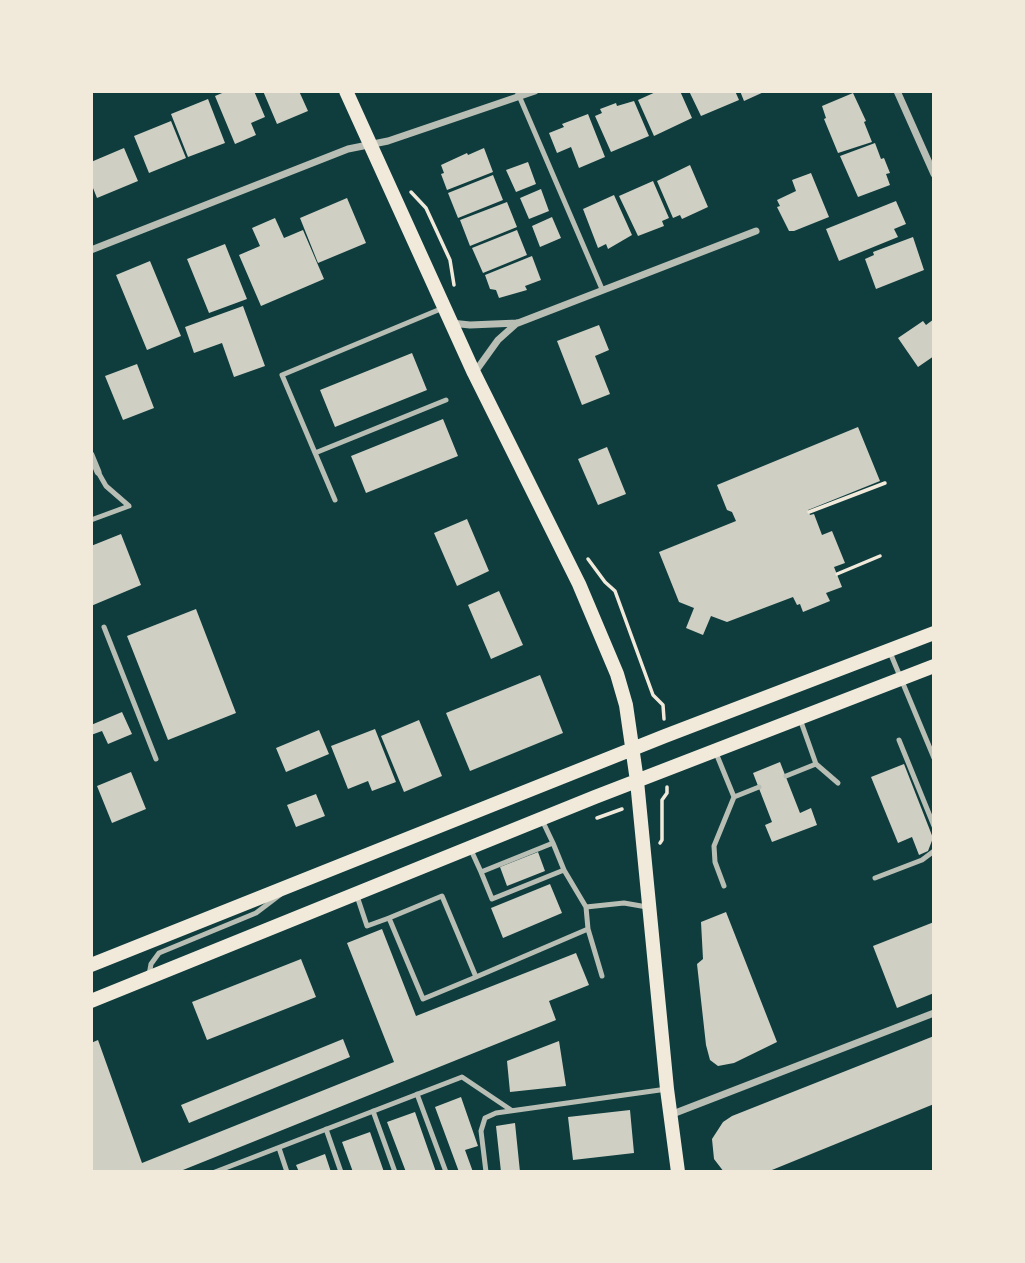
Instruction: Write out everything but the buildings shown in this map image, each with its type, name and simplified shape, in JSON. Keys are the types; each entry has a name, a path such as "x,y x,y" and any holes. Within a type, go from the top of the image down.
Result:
{"main road":[{"path":"345,91 450,323 579,584 626,705 637,781 667,1089 678,1172"},
{"path":"91,964 934,633"},
{"path":"91,1001 541,818 934,666"}],"street":[{"path":"91,250 348,149 388,141 518,94 535,91"},
{"path":"897,91 934,174"},
{"path":"450,323 518,323 756,231"},
{"path":"474,373 498,340 518,323"},
{"path":"91,456 97,472"},
{"path":"670,1115 934,1013"}],"lane":[{"path":"518,94 602,289"},
{"path":"335,500 282,375 443,308"},
{"path":"315,453 446,400"},
{"path":"91,520 128,506 106,486 97,472"},
{"path":"104,626 156,759"},
{"path":"890,650 934,758"},
{"path":"800,719 816,764 838,783"},
{"path":"899,740 934,826"},
{"path":"716,751 734,797 714,846 715,862 724,886"},
{"path":"786,776 816,764"},
{"path":"734,797 758,787"},
{"path":"541,818 564,870 586,907 588,929 602,976"},
{"path":"481,872 553,843"},
{"path":"470,847 492,899 564,870"},
{"path":"875,878 922,860 934,851"},
{"path":"148,977 150,964 159,953 257,913 291,885"},
{"path":"356,893 367,926 442,896 475,977"},
{"path":"586,907 624,903 649,907"},
{"path":"389,918 423,999 588,929"},
{"path":"215,1172 230,1169 462,1077 511,1110"},
{"path":"486,1172 481,1131 485,1118 511,1110 667,1089"},
{"path":"417,1094 446,1172"},
{"path":"373,1111 395,1172"},
{"path":"326,1129 341,1172"},
{"path":"279,1148 287,1172"}],"path":[{"path":"409,190 426,208 450,260 457,294"},
{"path":"809,512 885,483"},
{"path":"837,574 880,556"},
{"path":"588,560 615,591 653,695 663,705 664,712"}]}
